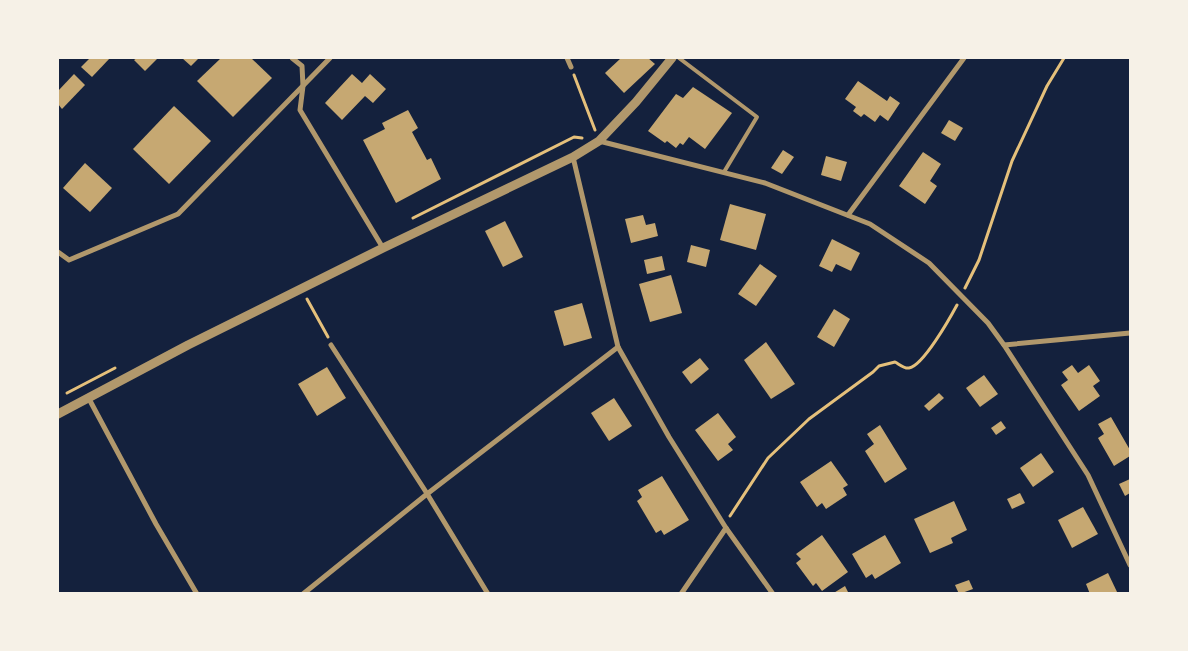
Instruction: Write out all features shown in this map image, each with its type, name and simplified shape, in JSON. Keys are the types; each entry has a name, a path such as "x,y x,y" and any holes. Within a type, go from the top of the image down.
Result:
{"street":[{"path":"292,58 302,66 303,86 300,110 383,248"},
{"path":"58,252 68,260 178,214 330,58"},
{"path":"567,58 571,67"},
{"path":"58,414 188,345 302,290 383,248 574,157 599,141 636,102 672,58"},
{"path":"848,215 964,58"},
{"path":"599,141 765,183 870,224 930,263 988,323 1004,345 1088,475 1130,565"},
{"path":"574,157 618,347 669,437 725,526 773,594"},
{"path":"1004,345 1130,333"},
{"path":"331,345 427,494 488,594"},
{"path":"304,594 427,494 618,347"},
{"path":"88,397 156,524 197,594"},
{"path":"681,594 725,526"}],"lane":[{"path":"679,58 757,117 724,172"}],"path":[{"path":"725,526 768,458 809,419 879,366 895,362 905,368 910,368 917,364 945,328 979,260 1012,161 1047,86 1064,58"},
{"path":"571,67 599,141"},
{"path":"302,290 331,345"}],"building":[{"path":"90,58 110,58 92,77 81,67"},
{"path":"137,58 158,58 145,71 134,60"},
{"path":"182,58 199,58 191,66"},
{"path":"221,58 251,58 272,78 233,117 197,81"},
{"path":"621,58 648,58 655,64 624,93 605,73"},
{"path":"74,74 85,85 62,109 58,104 58,91"},
{"path":"352,74 362,83 370,74 386,89 373,103 365,96 342,120 325,103"},
{"path":"858,81 887,101 890,96 900,103 888,121 880,115 875,122 864,114 861,117 853,111 856,107 845,99"},
{"path":"693,87 732,113 705,149 689,137 683,145 680,143 676,148 648,131 676,94 683,98"},
{"path":"174,106 211,141 169,184 133,149"},
{"path":"408,110 418,128 412,132 427,160 431,158 441,179 396,203 363,140 385,129 382,123"},
{"path":"949,120 963,128 955,141 941,133"},
{"path":"783,150 794,157 782,174 771,168"},
{"path":"923,152 941,164 930,181 937,186 925,204 899,186"},
{"path":"826,156 847,162 841,181 821,175"},
{"path":"85,163 112,188 90,212 63,188"},
{"path":"730,204 766,214 756,250 720,240"},
{"path":"643,215 646,225 655,223 658,236 631,243 625,219"},
{"path":"505,221 523,257 503,267 485,231"},
{"path":"832,239 860,253 851,271 836,264 832,272 819,266"},
{"path":"691,245 710,250 706,267 687,262"},
{"path":"662,256 665,270 647,274 644,260"},
{"path":"760,264 777,276 756,306 738,294"},
{"path":"671,275 682,313 650,322 639,284"},
{"path":"582,303 592,338 564,346 554,311"},
{"path":"834,309 850,319 834,347 817,337"},
{"path":"766,342 795,384 771,399 744,360"},
{"path":"700,358 709,369 691,384 682,372"},
{"path":"1072,365 1078,373 1089,365 1100,381 1093,386 1100,396 1079,411 1061,385 1068,380 1062,372"},
{"path":"327,367 346,398 317,416 298,384"},
{"path":"984,375 998,394 980,407 966,388"},
{"path":"939,393 944,398 929,411 924,406"},
{"path":"614,398 632,426 609,441 591,413"},
{"path":"718,413 736,437 728,444 733,450 718,461 695,430"},
{"path":"1111,417 1130,450 1130,456 1114,466 1098,438 1104,434 1098,424"},
{"path":"1001,421 1006,428 996,435 991,428"},
{"path":"880,425 907,469 885,483 865,451 874,444 867,434"},
{"path":"1041,453 1054,472 1033,487 1020,468"},
{"path":"831,461 848,485 843,488 847,495 826,509 822,503 817,507 800,482"},
{"path":"662,476 689,520 664,535 661,530 656,533 637,501 642,497 638,490"},
{"path":"1130,479 1130,493 1125,496 1119,484"},
{"path":"1020,493 1025,503 1012,509 1007,499"},
{"path":"954,501 967,530 951,538 953,543 930,553 914,519"},
{"path":"1083,507 1098,534 1072,548 1058,520"},
{"path":"822,535 848,572 822,591 816,583 813,586 796,563 801,559 796,554"},
{"path":"885,535 901,563 875,579 872,574 866,578 852,554"},
{"path":"1108,573 1118,594 1090,594 1086,584"},
{"path":"969,580 973,589 959,594 955,585"},
{"path":"845,586 849,594 832,594"}]}
